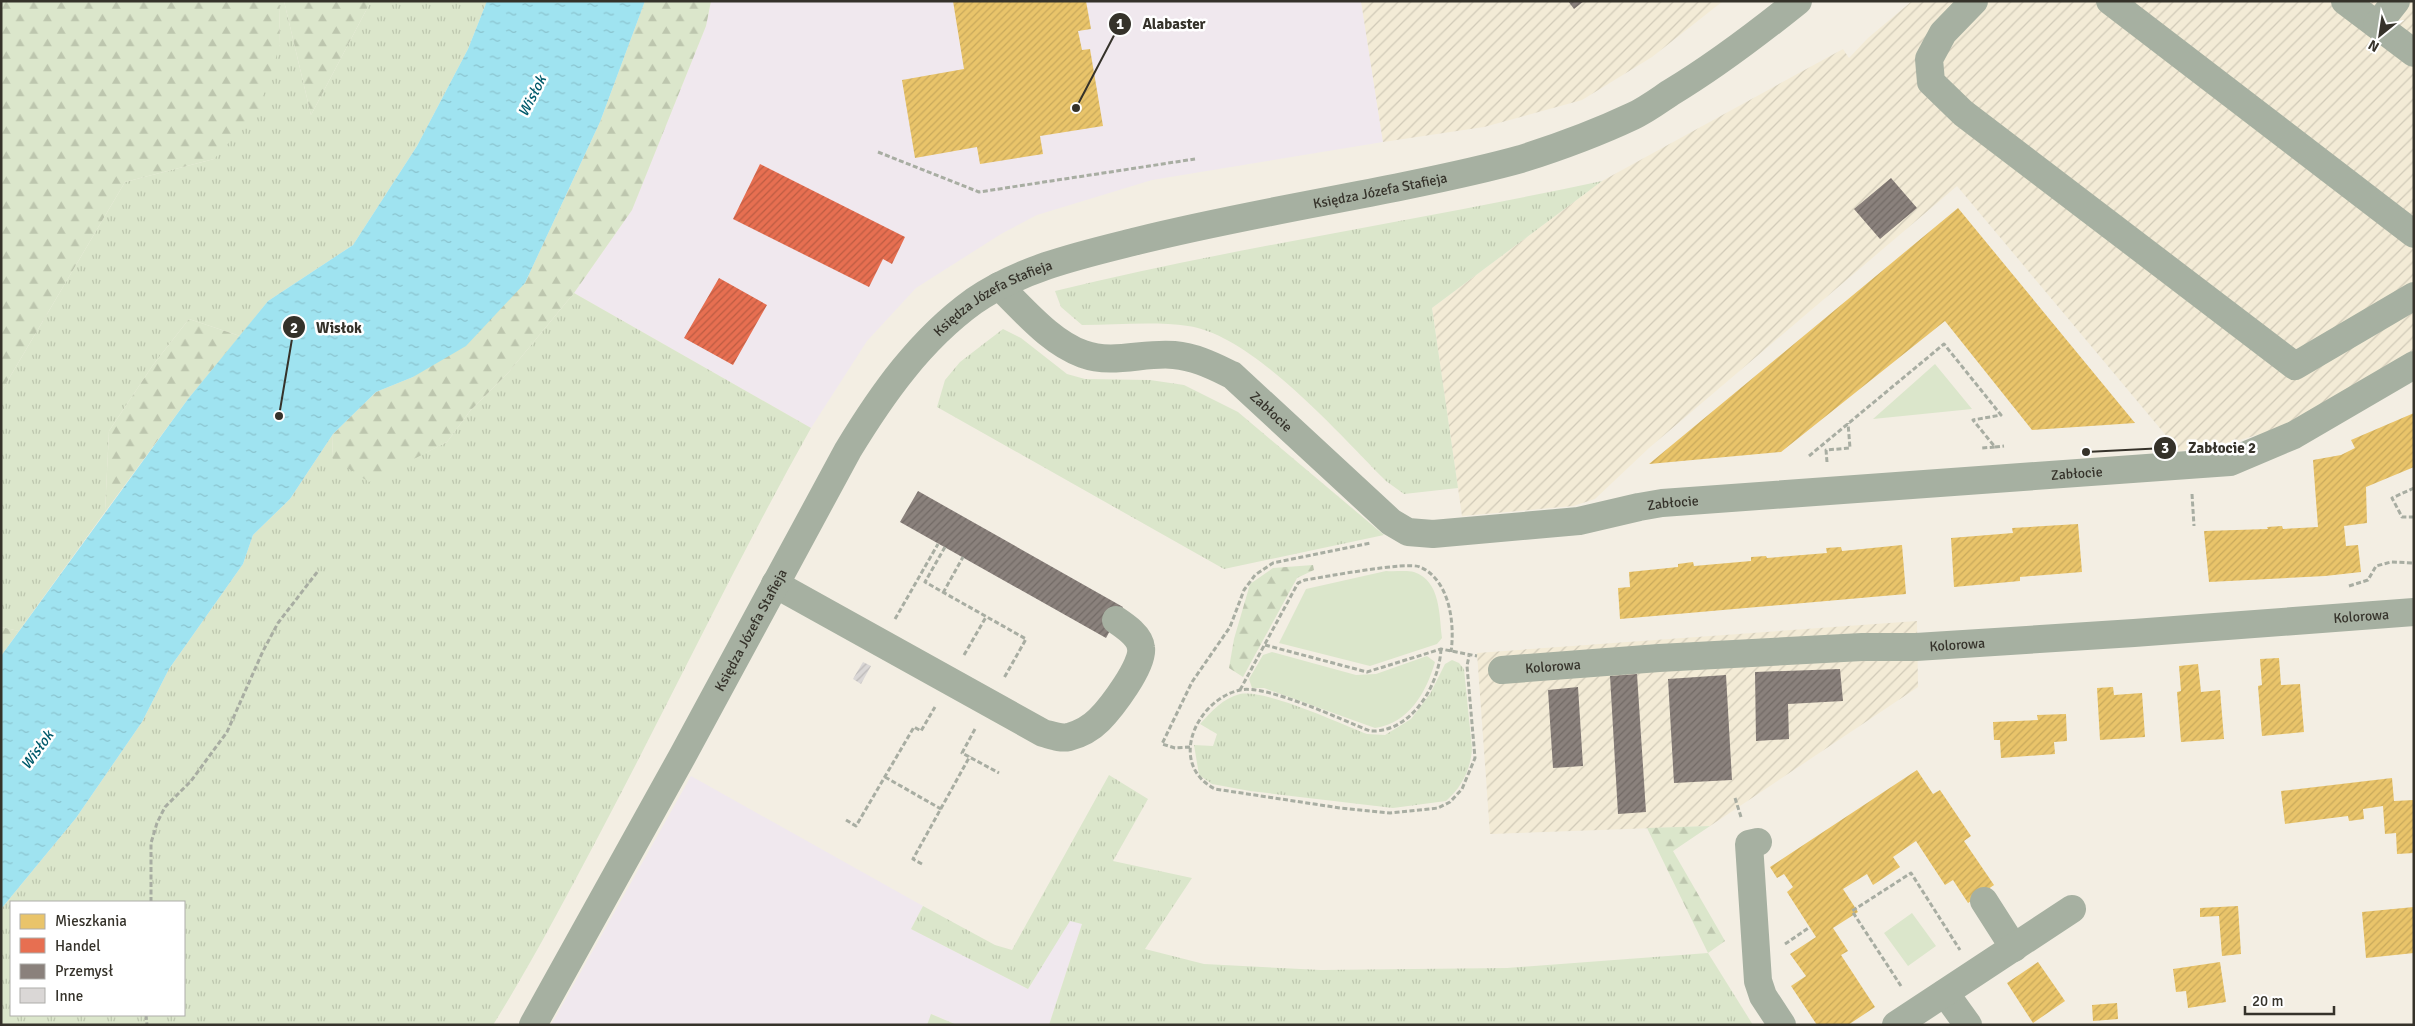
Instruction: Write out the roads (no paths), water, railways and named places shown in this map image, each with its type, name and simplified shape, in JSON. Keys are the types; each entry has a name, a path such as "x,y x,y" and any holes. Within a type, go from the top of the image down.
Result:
{"street":[{"name":"Księdza Józefa Stafieja","path":"533,1025 848,450 876,404 909,361 942,328 974,301 1019,276 1068,258 1207,223 1463,173 1519,159 1575,141 1634,115 1680,88 1743,46 1798,1"},
{"path":"1974,1 1943,33 1929,59 1931,82 1962,113 2295,366 2414,296"},
{"path":"2110,1 2414,234"},
{"path":"2345,1 2414,53"},
{"path":"2377,25 2396,1"},
{"name":"Zabłocie","path":"999,286 1061,343 1083,354 1111,360 1174,355 1203,361 1232,376 1390,522 1408,532 1432,534 1578,521 1639,506 2230,462 2294,435 2414,365"},
{"path":"775,584 1043,733 1058,737 1068,737 1084,731 1099,720 1115,701 1139,661 1142,648 1137,639 1116,620"},
{"name":"Kolorowa","path":"1502,670 1862,647 1916,647 2134,634 2414,612"},
{"path":"1758,842 1748,844 1755,964 1763,996 1782,1025"},
{"path":"1984,901 2014,948"},
{"path":"1907,1018 2072,909"},
{"path":"1945,993 1968,1025"}],"water":[{"path":"487,1 645,1 600,122 525,283 466,346 413,377 376,392 333,434 290,499 253,535 243,564 169,669 142,722 76,818 1,909 1,656 188,399 268,301 353,245 417,146 468,49"}],"place":[{"name":"Alabaster","path":"1076,108"},
{"name":"Wisłok","path":"279,416"},
{"name":"Zabłocie 2","path":"2086,452"}]}
